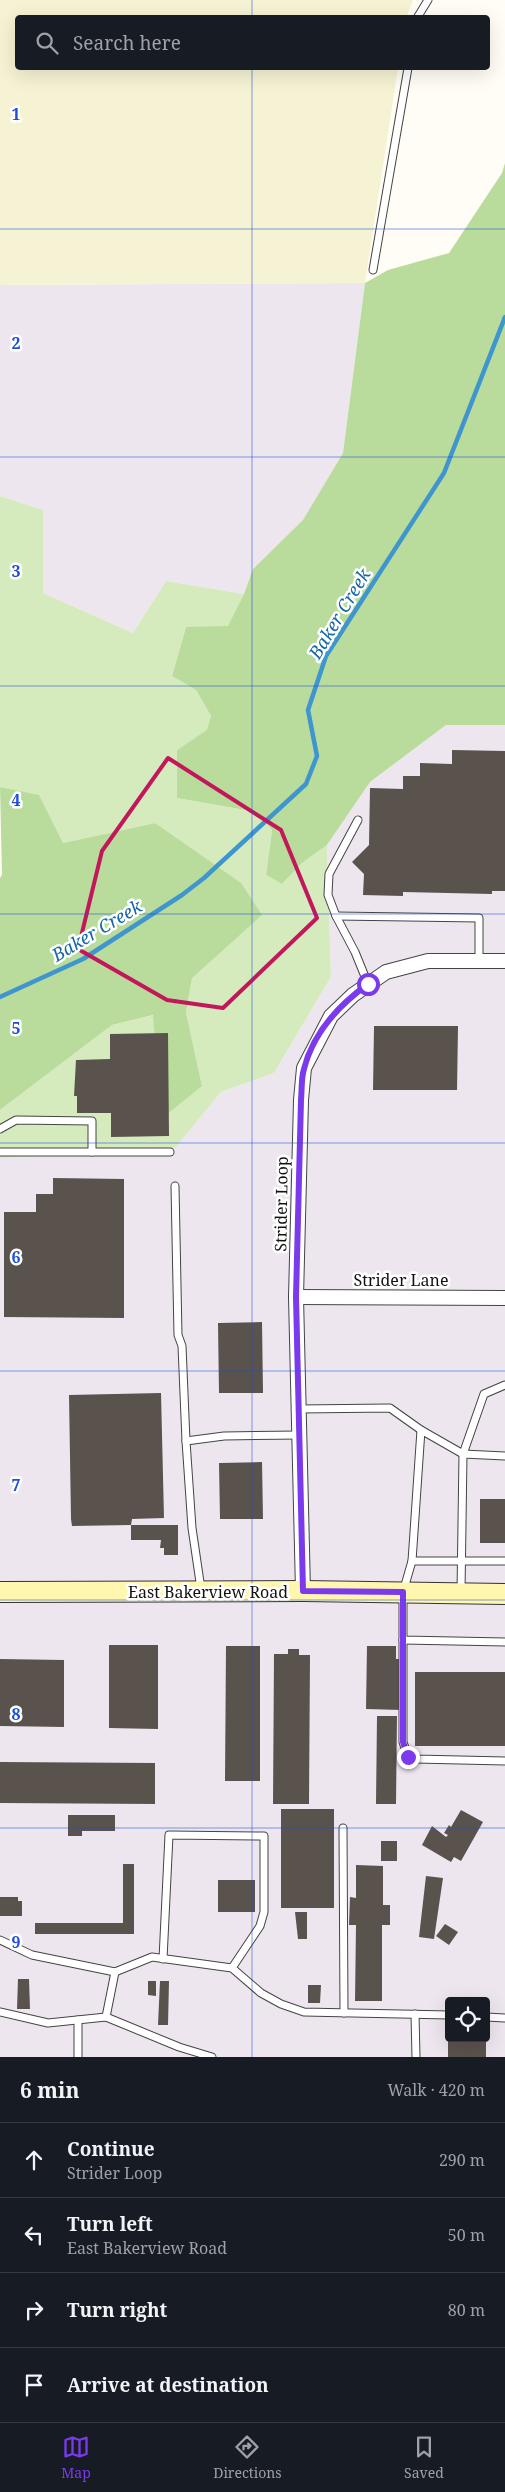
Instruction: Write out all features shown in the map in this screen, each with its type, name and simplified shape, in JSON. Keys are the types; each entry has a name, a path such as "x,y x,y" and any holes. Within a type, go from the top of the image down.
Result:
{"main road":[{"name":"East Bakerview Road","path":"0,1592 303,1591 505,1594"}],"street":[{"name":"Strider Loop","path":"303,1591 296,1297 301,1100 304,1068 331,1016 353,995 386,972 428,961 505,961"},
{"name":"Strider Lane","path":"296,1297 505,1298"}],"lane":[{"path":"419,15 428,0"},
{"path":"372,270 408,70"},
{"path":"358,820 329,874 328,895 368,984"},
{"path":"336,916 479,918 479,961"},
{"path":"0,1130 16,1120 92,1121 92,1152"},
{"path":"0,1152 170,1152"},
{"path":"175,1186 178,1335 182,1346 192,1528 201,1592"},
{"path":"462,1593 463,1454 484,1394 505,1385"},
{"path":"299,1409 390,1408 421,1430 463,1454 505,1456"},
{"path":"421,1430 412,1562 403,1592 403,1742 408,1757 415,1759 505,1761"},
{"path":"186,1441 224,1436 300,1435"},
{"path":"412,1562 505,1561"},
{"path":"403,1640 505,1642"},
{"path":"343,1828 344,2013"},
{"path":"163,1959 169,1835 264,1836 264,1912 260,1926 232,1968"},
{"path":"0,1940 32,1955 115,1972 152,1957 232,1968 261,1993 281,2004 304,2012 445,2015"},
{"path":"106,2017 115,1972"},
{"path":"0,2012 48,2023 106,2017 179,2047 212,2057"},
{"path":"415,2014 416,2057"},
{"path":"490,2017 505,2018"},
{"path":"78,2020 78,2057"}],"highlighted area":[{"path":"168,758 281,830 317,918 223,1008 167,1000 78,949 102,851"}],"shaded area":[{"path":"0,0 413,0 407,15 15,15 15,70 398,70 365,283 0,285"},
{"path":"365,283 343,453 303,521 253,569 244,594 166,581 133,633 43,593 43,510 0,496 0,285"},
{"path":"446,725 505,725 505,2057 0,2057 0,1158 175,1148 221,1092 274,1073 331,977 327,845 370,782"}],"green space":[{"path":"505,163 505,725 446,725 370,782 327,845 302,863 282,884 266,875 272,830 256,812 177,798 177,750 207,730 211,716 196,690 172,676 186,627 228,626 244,594 253,569 303,520 343,453 365,283 388,270 449,253 502,173"},
{"path":"0,496 43,510 43,593 133,633 166,581 244,594 228,627 186,627 172,676 196,690 211,716 208,730 177,750 177,798 256,812 272,830 266,875 282,884 302,863 327,845 331,977 274,1073 221,1092 175,1148 0,1158 0,1110 112,1025 154,1015 202,1086 186,1012 192,977 262,915 155,823 63,843 39,796 0,787"},
{"path":"0,787 39,795 63,843 155,823 241,883 262,915 192,978 186,1012 202,1086 161,1119 153,1015 112,1025 0,1110 0,878 2,875"}],"building":[{"path":"452,750 505,751 505,891 492,891 492,894 403,892 403,896 363,895 364,874 352,862 369,845 370,788 403,789 403,776 420,776 420,763 452,764"},
{"path":"374,1026 458,1026 457,1090 373,1090"},
{"path":"168,1033 169,1136 111,1137 111,1113 77,1113 77,1096 74,1096 76,1060 110,1059 110,1034"},
{"path":"53,1178 124,1179 124,1318 4,1317 4,1212 36,1212 36,1194 53,1194"},
{"path":"262,1322 263,1393 219,1393 218,1323"},
{"path":"161,1393 164,1518 132,1519 131,1525 72,1526 69,1395"},
{"path":"262,1462 263,1519 220,1519 219,1463"},
{"path":"480,1499 505,1499 505,1543 480,1543"},
{"path":"131,1525 178,1525 178,1555 164,1555 164,1548 160,1548 161,1540 131,1540"},
{"path":"109,1645 158,1645 158,1729 109,1728"},
{"path":"226,1646 260,1646 260,1781 225,1781"},
{"path":"367,1646 396,1646 396,1659 402,1659 402,1710 366,1709"},
{"path":"288,1649 299,1649 299,1655 310,1655 309,1804 273,1804 274,1654 288,1654"},
{"path":"0,1659 64,1660 64,1727 0,1726"},
{"path":"415,1672 505,1672 505,1746 415,1746"},
{"path":"377,1716 397,1716 396,1804 376,1804"},
{"path":"0,1762 155,1763 155,1804 0,1803"},
{"path":"281,1809 334,1809 334,1908 281,1908"},
{"path":"461,1810 483,1822 461,1861 454,1857 451,1862 422,1845 432,1826 446,1837 448,1835 444,1833 449,1825 451,1827"},
{"path":"68,1815 115,1815 115,1831 82,1831 82,1836 68,1836"},
{"path":"381,1841 397,1841 397,1861 381,1861"},
{"path":"123,1864 134,1864 134,1934 35,1934 35,1923 123,1923"},
{"path":"356,1865 383,1866 383,1905 390,1905 390,1925 382,1925 382,2001 355,2001 356,1925 349,1925 350,1897 356,1898"},
{"path":"426,1876 443,1878 434,1939 419,1937"},
{"path":"218,1880 255,1880 255,1912 218,1912"},
{"path":"0,1897 18,1897 18,1901 22,1901 22,1916 0,1916"},
{"path":"295,1912 307,1912 307,1939 298,1939"},
{"path":"445,1924 458,1932 449,1945 436,1936"},
{"path":"18,1979 29,1979 30,2009 17,2009"},
{"path":"148,1981 156,1981 156,1996 148,1995"},
{"path":"160,1981 169,1981 168,2025 158,2025"},
{"path":"308,1985 321,1985 320,2003 308,2003"},
{"path":"448,2042 486,2042 486,2057 448,2057"}],"waterway":[{"name":"Baker Creek","path":"0,997 83,959 182,895 204,878 306,784 317,756 308,710 326,656 444,473 505,317"}],"route":[{"path":"368,984 331,1016 318,1037 304,1068 301,1100 296,1297 303,1591 403,1592 403,1742 408,1757"}]}
